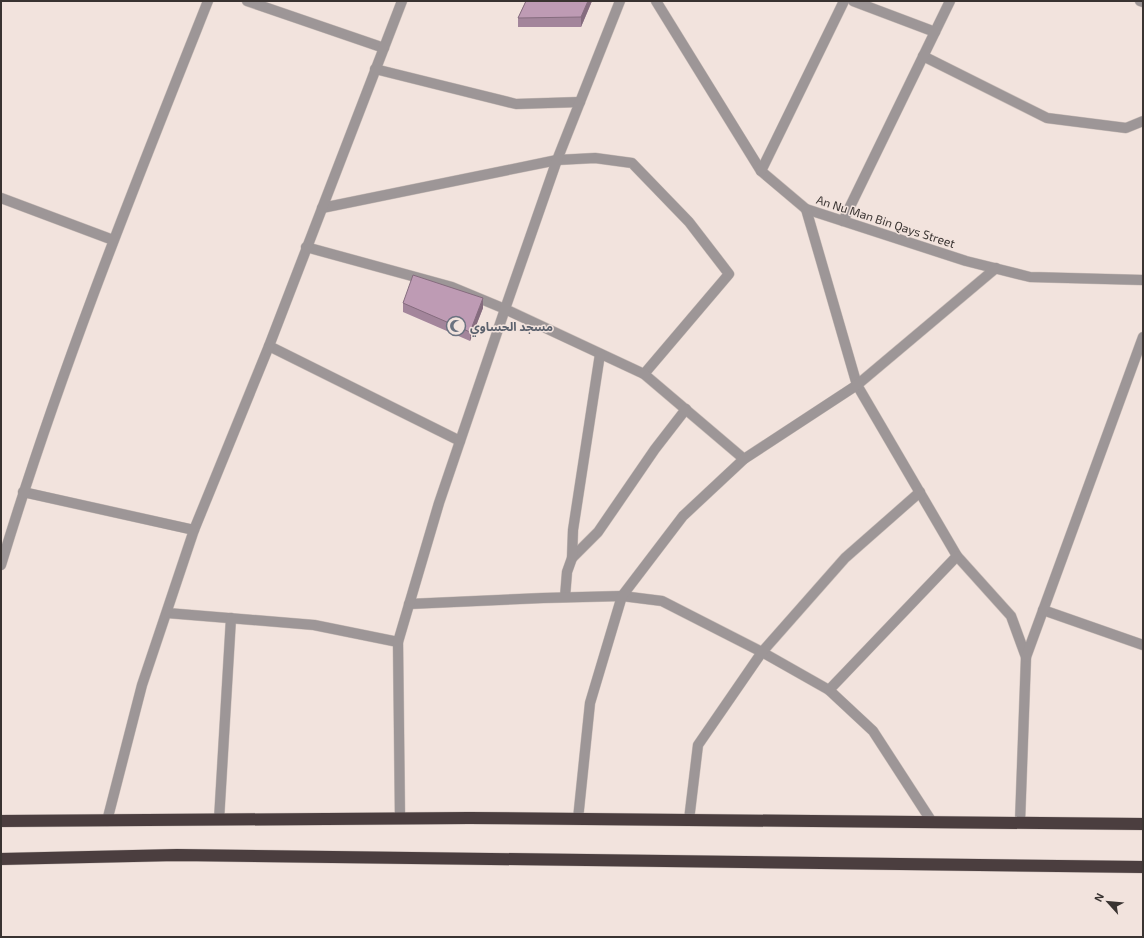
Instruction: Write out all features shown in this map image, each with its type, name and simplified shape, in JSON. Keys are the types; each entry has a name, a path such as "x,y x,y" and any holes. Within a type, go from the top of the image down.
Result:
{"highway":[{"path":"1,821 578,819 1143,824"},
{"path":"1,859 177,855 1143,867"}],"street":[{"path":"1,565 23,492 114,240 208,1"},
{"path":"247,1 384,48"},
{"path":"107,820 142,685 194,530 269,346 402,1"},
{"path":"400,819 398,642 439,502 505,309 557,160 620,1"},
{"name":"An Nu Man Bin Qays Street","path":"656,1 761,171 806,210 1030,277 1143,280"},
{"path":"761,171 844,1"},
{"path":"854,1 935,32"},
{"path":"843,221 950,1"},
{"path":"923,56 1047,118 1126,128 1143,121"},
{"path":"375,70 516,104 580,102"},
{"path":"322,208 557,160 595,158 632,163 689,222 729,274 644,374"},
{"path":"1,198 114,240"},
{"path":"806,210 857,385 957,556 1011,616 1026,657"},
{"path":"306,248 452,287 505,309 644,374 744,459"},
{"path":"578,819 590,704 622,596 683,516 744,459 857,385 996,268"},
{"path":"1020,822 1026,657 1143,337"},
{"path":"269,346 460,441"},
{"path":"565,597 567,572 572,558 573,530 600,354"},
{"path":"572,558 598,532 655,449 686,409"},
{"path":"23,492 194,530"},
{"path":"689,820 698,745 762,652 845,558 920,492"},
{"path":"829,690 957,556"},
{"path":"409,604 622,596 662,601 762,652 829,690 873,731 932,822"},
{"path":"1043,610 1143,645"},
{"path":"167,613 314,626 398,642"},
{"path":"219,820 231,618"}],"building":[{"path":"526,1 588,1 581,17 518,18"},
{"name":"مسجد الحساوي","path":"413,275 483,298 470,332 403,303"}],"place":[{"name":"مسجد الحساوي","path":"456,326"}]}
